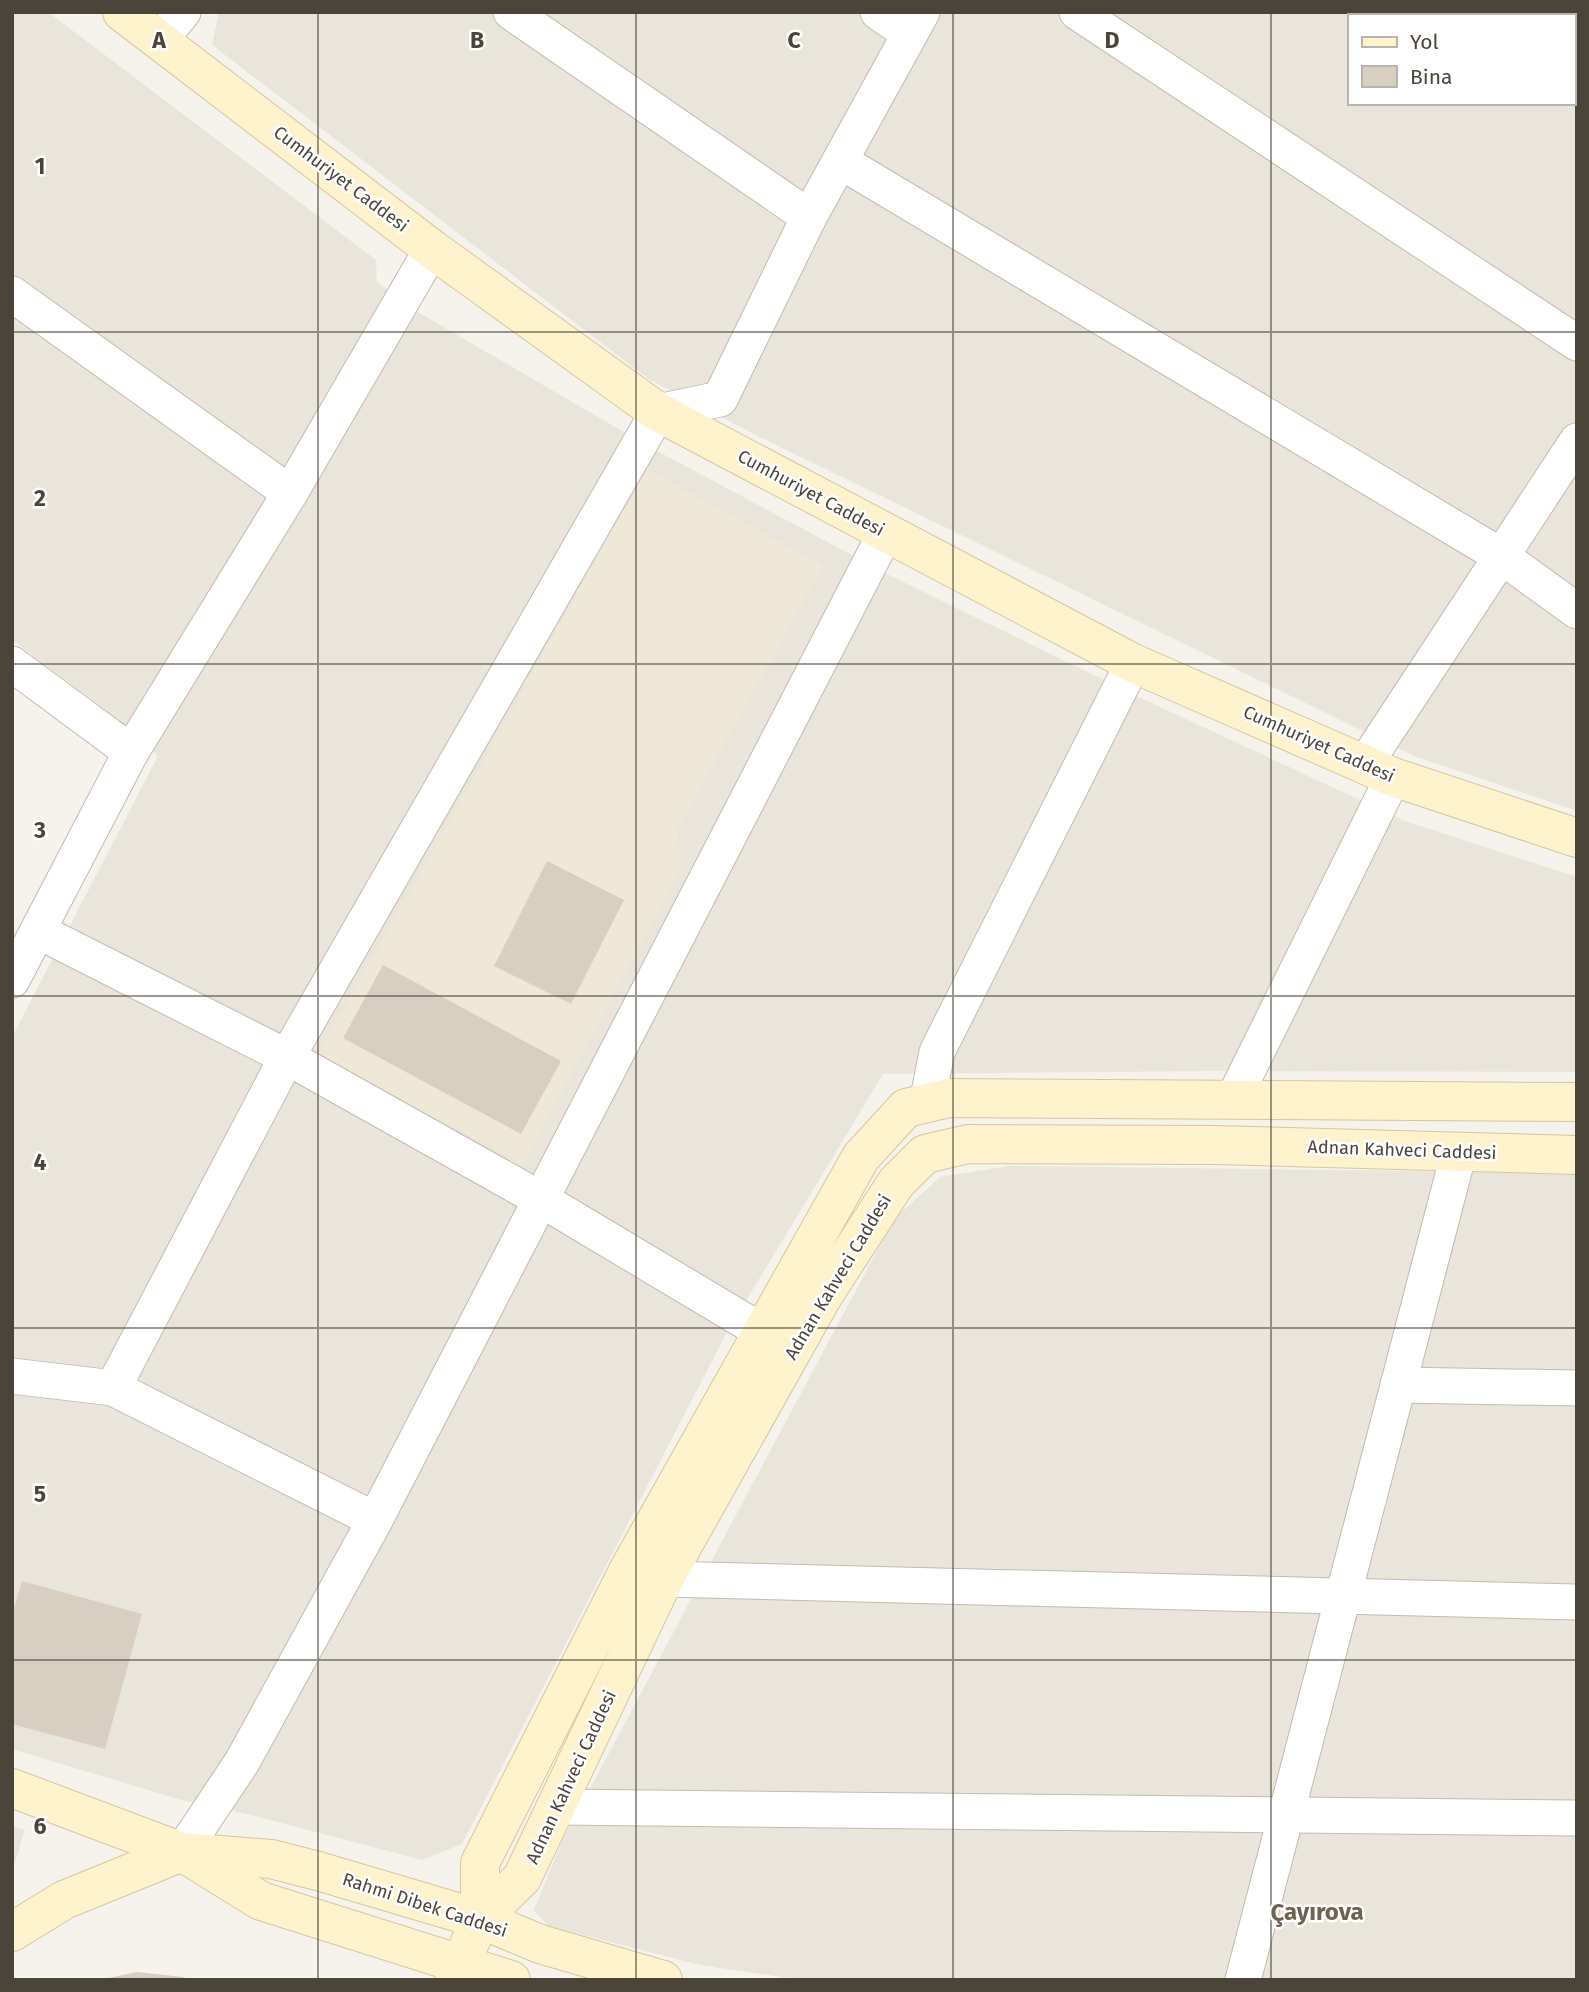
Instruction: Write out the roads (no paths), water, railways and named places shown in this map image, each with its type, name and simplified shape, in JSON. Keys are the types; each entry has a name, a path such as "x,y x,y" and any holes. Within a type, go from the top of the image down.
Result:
{"main road":[{"name":"Cumhuriyet Caddesi","path":"122,12 171,26 432,249 658,412 1133,663 1379,770 1577,838"},
{"path":"480,1919 480,1863 629,1569 861,1157 906,1108 949,1098 1577,1102"},
{"name":"Adnan Kahveci Caddesi","path":"456,1972 480,1919 522,1878 664,1579 823,1296 895,1183 925,1154 968,1144 1214,1145 1577,1155"},
{"name":"Rahmi Dibek Caddesi","path":"12,1788 182,1852 261,1901 456,1972 511,1980"},
{"path":"12,1932 64,1900 182,1852"},
{"name":"Rahmi Dibek Caddesi","path":"182,1852 271,1859 317,1871 480,1919 540,1944 663,1980"}],"street":[{"path":"511,12 809,217"},
{"path":"113,1388 287,1058 658,412 720,399 809,217 916,23 878,12"},
{"path":"1077,12 1577,344"},
{"path":"840,161 1501,556 1577,611"},
{"path":"12,980 131,752 290,493 432,249"},
{"path":"12,294 290,493"},
{"path":"1234,1100 1379,770 1501,556 1577,441"},
{"path":"182,1852 242,1762 374,1520 886,532"},
{"path":"928,1103 937,1052 1133,663"},
{"path":"12,664 131,752"},
{"path":"38,931 287,1058 542,1200 763,1332"},
{"path":"1243,1980 1459,1152"},
{"path":"12,1376 113,1388 374,1520"},
{"path":"1398,1385 1577,1388"},
{"path":"664,1579 1577,1602"},
{"path":"557,1807 1577,1818"}],"district":[{"name":"Çayırova","path":"1317,1912"}]}
